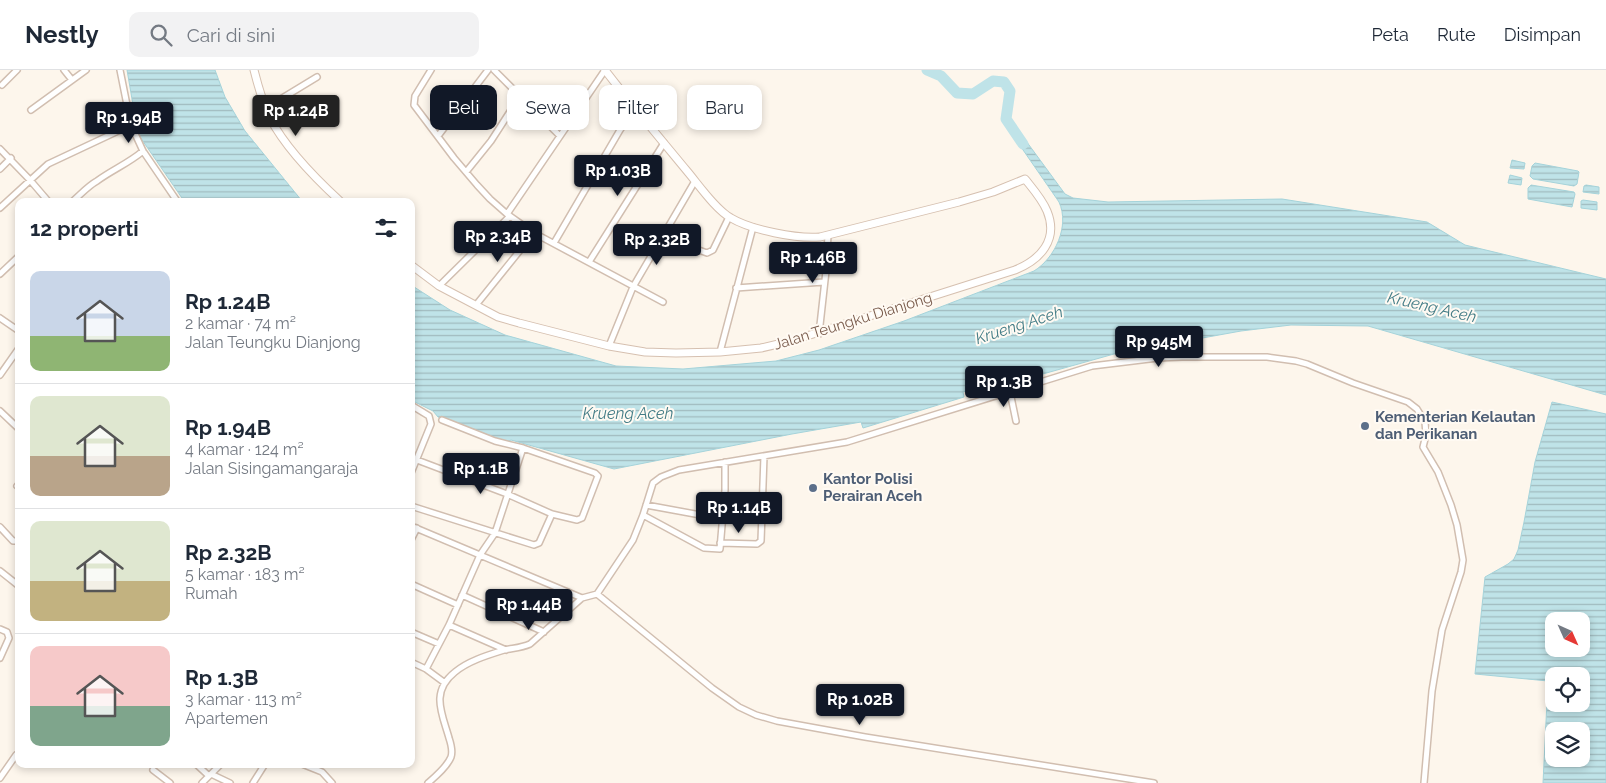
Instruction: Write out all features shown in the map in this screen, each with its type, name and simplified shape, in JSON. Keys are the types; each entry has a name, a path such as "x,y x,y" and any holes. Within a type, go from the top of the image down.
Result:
{"street":[{"path":"2,86 17,70"},
{"path":"64,70 72,80"},
{"path":"31,110 86,70"},
{"path":"120,70 131,125 143,151 174,198"},
{"path":"431,70 414,96 414,105 466,172 490,199 534,233 663,302"},
{"path":"438,136 488,70"},
{"path":"439,286 509,215 605,70 617,85"},
{"path":"256,71 266,108 280,134 306,166 337,198"},
{"path":"498,71 510,85"},
{"path":"266,108 317,77"},
{"path":"99,121 127,112"},
{"path":"466,172 491,141 507,116"},
{"path":"0,208 54,161 131,125"},
{"path":"554,130 560,136"},
{"path":"554,243 620,130"},
{"path":"653,130 695,181 729,217 753,227 772,232 809,237 828,236 819,334"},
{"path":"590,262 664,143"},
{"path":"0,149 11,158 45,198"},
{"path":"76,198 95,182 118,167 128,163 143,151"},
{"path":"0,169 11,158"},
{"name":"Jalan Teungku Dianjong","path":"415,268 439,286 498,317 519,323 609,346 653,352 720,352 778,345 819,334 1014,270 1032,262 1045,248 1050,239 1051,228 1050,219 1043,202 1025,179 959,202 828,236"},
{"path":"609,346 633,287 695,181"},
{"path":"663,237 707,253 713,250 729,217"},
{"path":"720,352 753,227"},
{"path":"476,305 534,233"},
{"path":"0,274 15,260"},
{"path":"736,288 824,282"},
{"path":"0,318 15,328"},
{"path":"0,375 15,356"},
{"path":"428,783 446,765 451,756 452,748 439,696 440,690 445,683 455,672 476,660 530,644 582,598 597,594 633,540 643,515 651,486 657,478 679,470 848,442 1092,366 1158,358 1248,356 1277,358 1307,364 1353,383 1408,402 1417,410 1425,422 1426,435 1423,447 1438,472 1451,505 1458,526 1463,560 1461,572 1442,630 1436,664 1430,706 1424,783"},
{"path":"1010,392 1016,421"},
{"path":"415,407 425,413 431,420 415,464"},
{"path":"0,411 15,425"},
{"path":"417,460 507,494 552,514 568,519 579,520 582,518 598,476 595,473 523,448 495,441 442,420"},
{"path":"426,669 458,606 480,555 495,533 523,448"},
{"path":"720,543 756,544 762,541 764,456"},
{"path":"643,515 704,548 720,549 725,490 725,462"},
{"path":"646,505 706,516"},
{"path":"415,507 537,545 552,514"},
{"path":"415,527 582,598"},
{"path":"0,528 15,541"},
{"path":"0,571 15,583"},
{"path":"415,586 458,606"},
{"path":"597,594 712,688 738,707 756,716 865,737 1154,783"},
{"path":"462,595 544,632"},
{"path":"449,625 506,650"},
{"path":"0,629 7,632 9,638 1,655"},
{"path":"415,634 439,644"},
{"path":"415,664 426,669 445,683"},
{"path":"0,778 15,757"},
{"path":"201,768 210,775 230,783"},
{"path":"202,783 217,768"},
{"path":"253,783 262,768"},
{"path":"312,768 322,772 332,783"},
{"path":"153,770 170,783"}],"water":[{"path":"127,70 215,70 225,97 245,131 300,198 182,198 138,134"},
{"name":"Krueng Aceh","path":"1018,130 1065,194 1073,198 1108,202 1282,199 1427,222 1465,245 1606,279 1606,395 1368,326 1291,325 1241,331 1114,354 993,388 991,384 963,392 964,397 863,428 861,422 614,469 511,440 505,443 438,417 433,411 415,402 415,288 450,310 505,335 616,366 683,369 776,361 819,350 904,321 1034,271 1042,265 1054,250 1061,231 1062,211 1059,202 1012,134"},
{"path":"1512,160 1525,163 1524,169 1510,168"},
{"path":"1535,163 1578,171 1577,184 1574,186 1533,179 1530,176 1532,166"},
{"path":"1510,175 1522,178 1521,185 1508,183"},
{"path":"1531,185 1574,192 1572,207 1528,199 1528,188"},
{"path":"1586,185 1599,187 1599,194 1583,192"},
{"path":"1581,201 1597,202 1597,210 1581,208"},
{"path":"1552,402 1606,414 1606,783 1543,783 1545,742 1545,767 1590,767 1590,722 1546,722 1546,712 1590,712 1590,667 1545,667 1545,681 1475,674 1485,577 1514,559 1518,550 1535,462"}],"waterway":[{"path":"927,70 941,76 957,93 973,94 993,81 1004,82 1010,91 1006,119 1023,144"}],"place":[{"name":"Kementerian Kelautan dan Perikanan","path":"1365,426"},
{"name":"Kantor Polisi Perairan Aceh","path":"813,488"}]}
